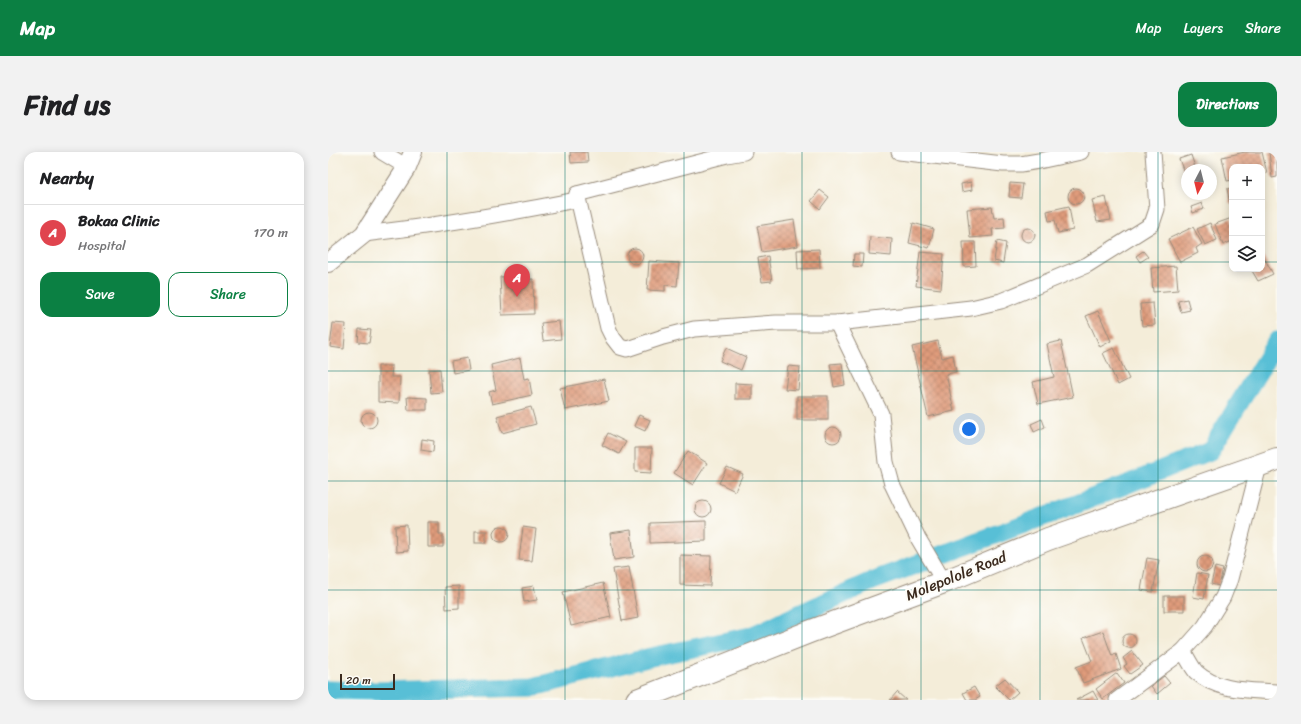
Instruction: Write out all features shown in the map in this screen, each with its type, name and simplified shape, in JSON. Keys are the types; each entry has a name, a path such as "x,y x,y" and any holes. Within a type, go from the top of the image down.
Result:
{"main road":[{"name":"Molepolole Road","path":"637,700 809,632 944,582 1048,539 1268,462"}],"street":[{"path":"328,263 364,234 410,159 382,152"},
{"path":"577,194 727,154 744,152"},
{"path":"900,152 1003,164 1021,164 1081,152"},
{"path":"577,194 608,328 620,347 627,349 663,337 694,329 776,323 837,323 971,308 1001,301 1087,265 1152,224 1157,208 1152,152"},
{"path":"364,234 420,228 488,217 576,200 577,194"},
{"path":"837,323 881,414 886,462 892,484 918,538 944,582"},
{"path":"1117,700 1183,651 1205,626 1223,597 1230,579 1268,462"},
{"path":"1183,651 1196,671 1211,681 1229,688 1277,692"}],"building":[{"path":"570,152 587,152 588,162 571,163"},
{"path":"1245,152 1262,152 1265,164 1229,164 1229,181 1227,181 1222,157"},
{"path":"1269,152 1277,152 1277,177 1272,178"},
{"path":"1191,155 1194,164 1181,164 1179,159"},
{"path":"971,182 972,190 962,192 961,184"},
{"path":"1010,183 1023,184 1021,198 1009,197"},
{"path":"1073,188 1079,188 1084,193 1082,202 1079,204 1073,204 1068,199 1068,193"},
{"path":"1227,189 1229,189 1229,199"},
{"path":"820,190 829,197 820,209 811,201"},
{"path":"1106,197 1111,220 1097,222 1092,200"},
{"path":"1202,203 1204,209 1193,213 1191,207"},
{"path":"1069,206 1073,230 1058,233 1055,220 1049,221 1047,211"},
{"path":"992,207 994,218 1004,217 1005,228 992,229 993,236 970,238 967,209"},
{"path":"1229,219 1229,242 1223,245 1215,224"},
{"path":"794,220 798,246 762,252 757,226"},
{"path":"913,223 934,229 929,248 909,243"},
{"path":"1210,223 1217,240 1205,245 1197,229"},
{"path":"1193,227 1202,244 1196,248 1198,253 1180,262 1168,239"},
{"path":"1028,228 1033,230 1035,235 1033,240 1028,242 1023,240 1021,235 1023,230"},
{"path":"870,237 892,239 891,256 869,254"},
{"path":"997,241 1006,243 1003,263 994,261"},
{"path":"963,242 975,242 976,266 964,267"},
{"path":"632,248 638,248 643,253 641,262 638,264 632,264 627,259 627,253"},
{"path":"819,249 820,268 798,269 797,250"},
{"path":"1143,251 1148,257 1140,262 1136,256"},
{"path":"920,252 944,254 941,289 916,286"},
{"path":"854,254 863,254 862,267 853,266"},
{"path":"768,256 772,281 762,282 758,258"},
{"path":"1265,259 1273,274 1258,281 1253,272 1265,272"},
{"path":"649,261 679,263 677,286 665,285 665,291 647,290"},
{"path":"1176,266 1178,290 1153,292 1151,268"},
{"path":"517,276 517,280 533,279 534,314 502,315 500,277"},
{"path":"1187,299 1190,310 1181,312 1178,301"},
{"path":"1153,303 1155,325 1142,326 1140,304"},
{"path":"1098,311 1111,341 1100,347 1086,316"},
{"path":"559,321 561,339 543,341 541,323"},
{"path":"333,323 346,324 344,349 330,347"},
{"path":"359,329 371,330 369,343 358,342"},
{"path":"938,341 942,358 953,355 956,372 946,374 954,411 928,417 912,347"},
{"path":"1061,341 1073,397 1038,404 1033,382 1054,377 1047,344"},
{"path":"726,348 746,357 741,370 720,361"},
{"path":"1114,348 1129,379 1118,385 1103,353"},
{"path":"467,358 469,370 453,373 451,361"},
{"path":"520,358 524,379 529,378 532,395 492,404 489,392 496,390 491,365"},
{"path":"842,363 845,385 834,387 830,364"},
{"path":"378,366 392,366 391,377 400,377 399,403 378,402"},
{"path":"788,366 800,367 798,390 785,389"},
{"path":"440,369 442,392 431,393 429,370"},
{"path":"604,379 609,401 565,410 560,388"},
{"path":"735,383 752,384 752,399 735,399"},
{"path":"797,396 828,396 828,420 797,420"},
{"path":"407,397 427,398 427,410 408,410"},
{"path":"531,407 536,424 502,433 497,416"},
{"path":"366,412 372,412 377,417 375,426 372,428 366,428 361,423 361,417"},
{"path":"639,415 650,420 645,431 634,426"},
{"path":"1042,419 1045,427 1034,432 1031,424"},
{"path":"830,427 836,427 841,432 839,441 836,443 830,443 825,438 825,432"},
{"path":"608,433 626,442 619,454 602,445"},
{"path":"422,439 434,441 433,452 421,450"},
{"path":"635,448 652,448 651,473 635,472"},
{"path":"688,451 707,463 693,485 674,473"},
{"path":"727,467 743,474 735,491 719,483"},
{"path":"703,501 710,506 711,509 706,516 703,517 696,512 695,509 700,502"},
{"path":"706,521 706,541 650,543 650,523"},
{"path":"428,522 439,522 439,534 443,534 443,547 428,547"},
{"path":"407,525 408,551 396,552 395,526"},
{"path":"498,526 504,526 509,531 507,540 504,542 498,542 493,537 493,531"},
{"path":"523,527 536,529 532,561 519,560"},
{"path":"631,530 634,557 614,560 610,533"},
{"path":"475,531 486,531 486,543 475,543"},
{"path":"680,555 711,556 710,586 680,585"},
{"path":"1205,556 1211,558 1213,564 1211,570 1205,572 1199,570 1197,564 1199,558"},
{"path":"1147,558 1159,560 1153,592 1141,590"},
{"path":"629,567 638,618 622,621 613,569"},
{"path":"1215,567 1223,569 1219,586 1211,584"},
{"path":"1197,573 1208,575 1204,599 1193,597"},
{"path":"603,583 611,617 571,626 563,592"},
{"path":"459,586 459,608 446,609 445,587"},
{"path":"534,586 537,600 524,602 522,588"},
{"path":"1164,596 1184,596 1184,611 1164,611"},
{"path":"1103,631 1112,656 1116,654 1121,669 1083,683 1076,667 1092,661 1083,638"},
{"path":"1129,634 1134,636 1136,641 1134,646 1129,648 1124,646 1122,641 1124,636"},
{"path":"1132,651 1143,665 1130,674 1124,666 1127,664 1123,658"},
{"path":"1117,673 1124,683 1103,699 1096,689"},
{"path":"1164,676 1170,683 1157,694 1151,686"},
{"path":"1005,678 1018,692 1009,700 995,686"},
{"path":"974,687 980,697 975,700 967,700 963,693"},
{"path":"1093,691 1098,700 1076,700"},
{"path":"897,692 906,700 890,700"}],"waterway":[{"path":"328,690 376,691 533,687 651,657 751,636 872,581 1085,501 1210,451 1277,341"}],"place":[{"name":"Bokaa Clinic","path":"517,297"}]}
